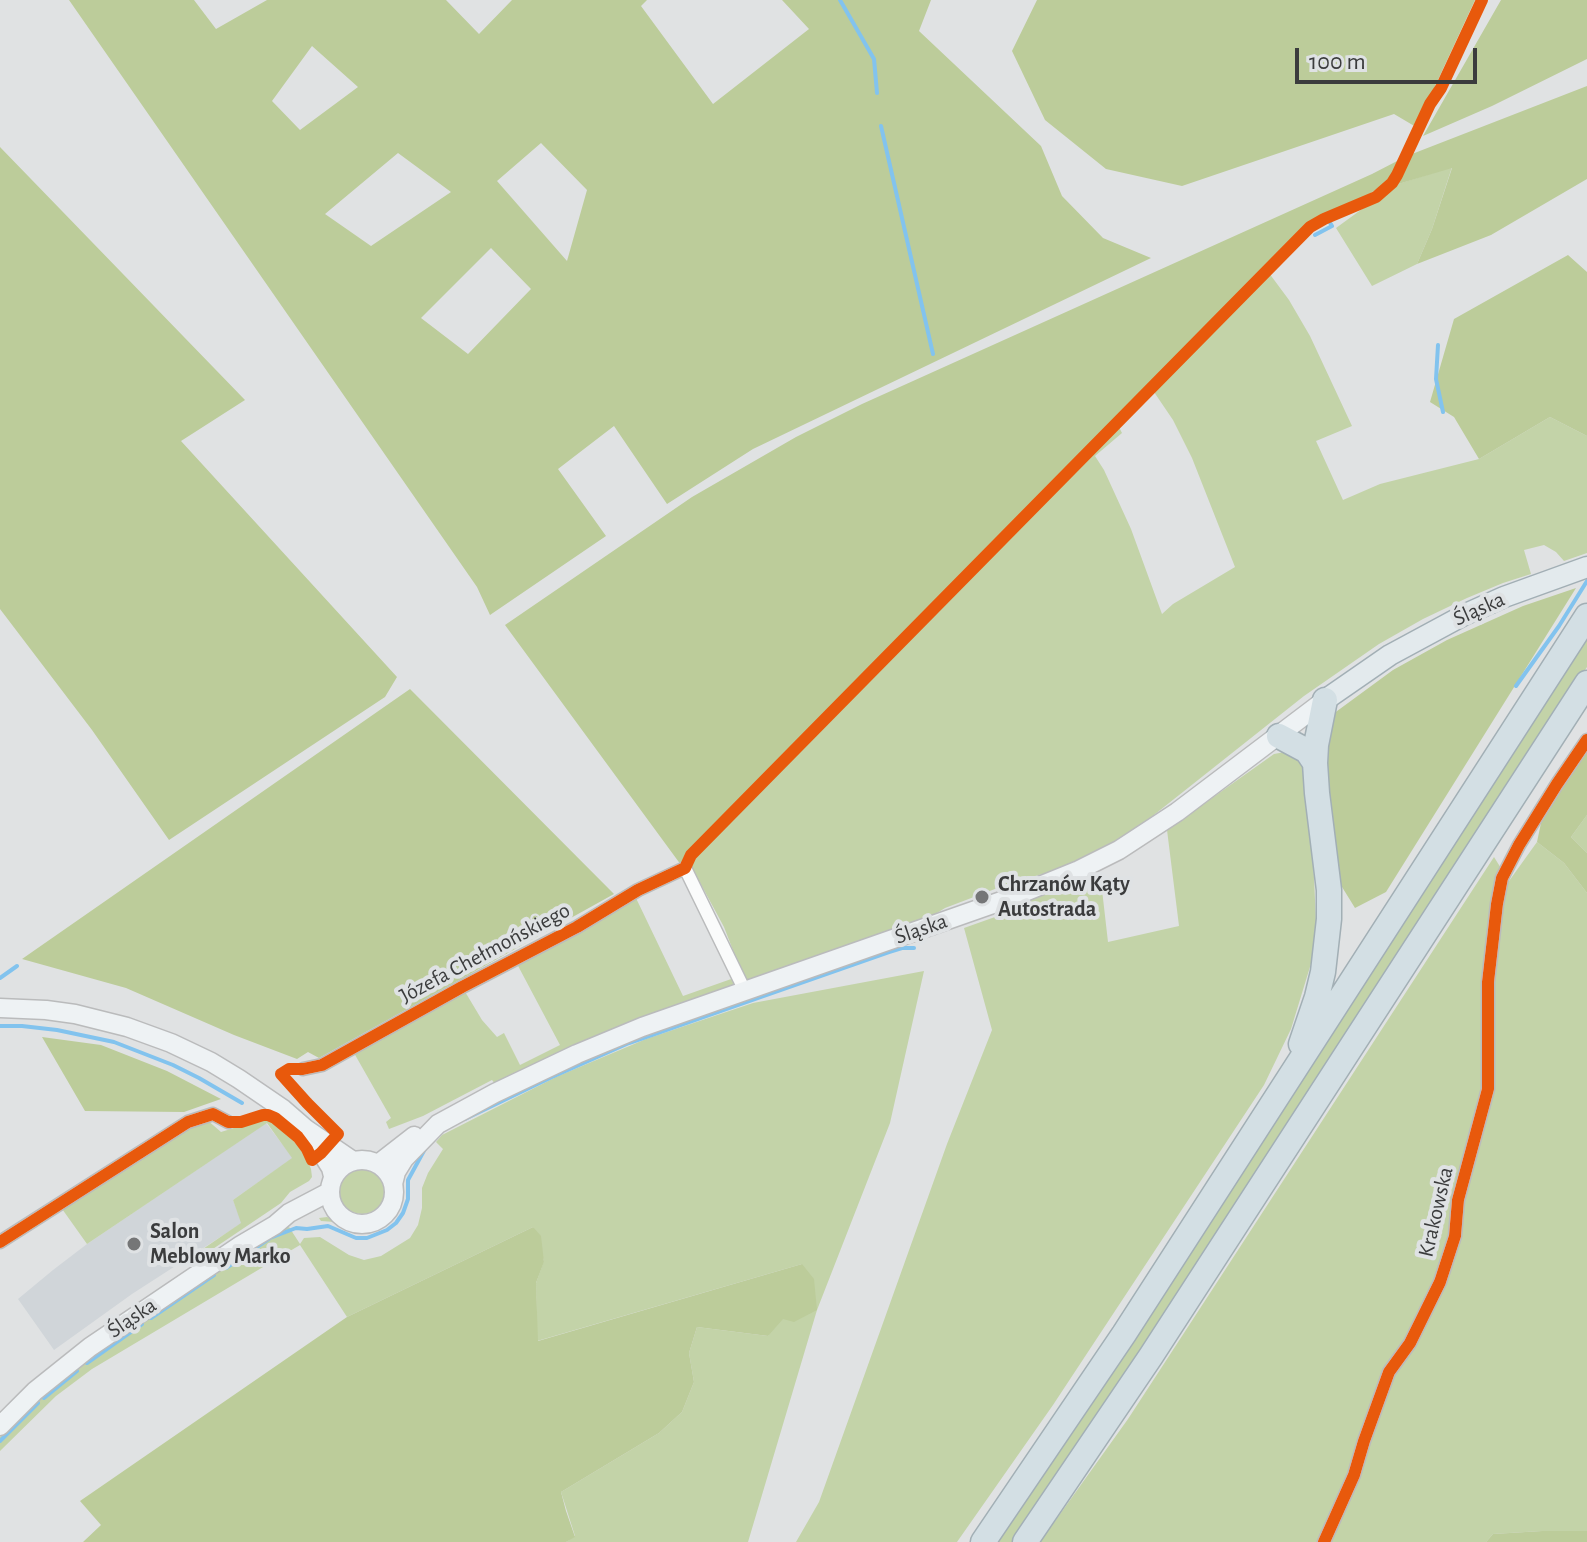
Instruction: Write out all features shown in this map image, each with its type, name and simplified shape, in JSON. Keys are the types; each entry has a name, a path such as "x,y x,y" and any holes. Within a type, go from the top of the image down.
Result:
{"highway":[{"path":"983,1542 1117,1345 1587,616"},
{"path":"1025,1542 1151,1356 1587,683"},
{"path":"1557,728 1587,695"},
{"path":"1289,1080 1317,997 1327,945 1329,890 1315,763 1325,700"},
{"path":"1279,736 1307,751 1315,763"}],"main road":[{"name":"Śląska","path":"378,1164 426,1128 588,1049 642,1027 1010,898 1119,850 1158,826 1390,655 1466,614 1587,567"},
{"path":"0,1008 75,1014 127,1027 171,1043 239,1079 353,1161"},
{"name":"Śląska","path":"393,1184 404,1159 438,1124"},
{"path":"306,1129 331,1168 331,1184 332,1206 338,1215 346,1221 364,1225 381,1218 392,1203 393,1184 384,1169 370,1161 345,1164 331,1184"},
{"name":"Śląska","path":"0,1426 35,1391 90,1347 275,1225 331,1184"},
{"name":"Śląska","path":"275,1225 316,1214 338,1215"}],"street":[{"name":"Krakowska","path":"1324,1542 1354,1475 1389,1372 1410,1343 1440,1282 1455,1236 1458,1200 1488,1089 1488,982 1502,878 1557,784 1587,740"},
{"name":"Józefa Chełmońskiego","path":"303,1069 322,1065 577,927 638,890 685,868 745,991"},
{"path":"0,1242 188,1122 213,1114 228,1122"}],"shaded area":[{"path":"266,1123 293,1158 233,1200 242,1223 132,1294 54,1350 18,1299 87,1244"}],"green space":[{"path":"69,0 194,0 216,29 267,0 446,0 479,34 512,0 647,0 641,6 713,104 809,29 782,0 931,0 919,31 1041,146 1062,196 1103,238 1151,258 753,449 667,504 614,426 558,469 606,536 490,615 477,587","holes":["312,46 358,87 300,130 272,101","541,143 587,190 567,261 497,181","398,153 451,192 371,246 325,214","491,248 531,289 468,354 421,318"]},
{"path":"1037,0 1475,0 1416,127 1394,114 1182,186 1106,169 1045,120 1012,51"},
{"path":"1501,0 1587,0 1587,59 1423,136"},
{"path":"1587,86 1587,179 1491,235 1417,264 1452,168 1395,185 1412,154"},
{"path":"0,147 245,400 181,441 397,677 385,697 169,840 92,730 0,609"},
{"path":"1401,159 1384,184 1368,195 1306,224 688,852 681,865 505,625 692,497 796,437 862,404"},
{"path":"1452,167 1417,264 1372,286 1336,228 1395,185"},
{"path":"1568,255 1587,272 1587,436 1550,417 1479,459 1454,417 1430,402 1454,319"},
{"path":"1269,273 1310,336 1352,426 1316,441 1343,500 1380,484 1479,459 1550,417 1587,436 1587,553 1564,561 1544,545 1524,550 1531,574 1467,598 1379,644 1304,696 1140,826 1107,846 1058,870 1016,881 945,908 921,923 746,984 724,927 691,866 694,857 1119,427 1122,433 1095,456 1131,529 1162,614 1173,604 1235,567 1192,458 1173,420 1154,392"},
{"path":"1576,588 1386,892 1355,908 1334,874 1321,756 1333,714 1393,670 1447,640 1523,606"},
{"path":"1587,631 1587,667 1119,1389 1015,1542 991,1542"},
{"path":"410,689 614,894 319,1058 308,1052 297,1059 126,988 22,959"},
{"path":"1587,749 1587,815 1571,837 1587,853 1587,893 1564,863 1537,842 1541,823"},
{"path":"1290,751 1303,763 1312,833 1317,944 1291,1029 1264,1085 1053,1405 957,1542 796,1542 819,1502 947,1144 992,1030 964,928 995,917 1056,887 1074,889 1101,881 1108,942 1179,926 1167,830 1274,754"},
{"path":"1587,815 1587,853 1571,837"},
{"path":"1537,842 1564,863 1587,893 1587,1531 1493,1534 1486,1542 1040,1542 1128,1419 1494,857 1509,881"},
{"path":"635,896 683,996 734,978 736,987 496,1085 492,1080 423,1116 389,1129 386,1122 391,1118 354,1053 464,990 482,1020 497,1037 504,1033 520,1065 560,1045 516,962"},
{"path":"924,971 890,1123 817,1310 748,1542 566,1542 575,1536 561,1492 659,1433 682,1412 694,1382 689,1353 697,1327 768,1336 802,1264 537,1341 536,1283 544,1261 533,1227 347,1317 300,1245 92,1369 56,1396 0,1451 0,1437 26,1410 88,1357 289,1227 300,1244 304,1238 320,1237 349,1255 364,1260 381,1256 410,1238 418,1225 422,1188 443,1149 436,1142 442,1135 556,1077 646,1039 753,1003"},
{"path":"42,1037 101,1045 167,1071 221,1099 184,1112 85,1111"},
{"path":"266,1118 282,1129 304,1152 312,1177 290,1192 281,1203 198,1259 194,1255 241,1223 233,1200 292,1158 267,1123 87,1244 60,1206 206,1119 221,1132"},
{"path":"362,1168 378,1175 385,1191 378,1207 362,1214 346,1207 339,1191 346,1175"},
{"path":"402,1179 403,1193 398,1209 387,1223 378,1228 354,1231 319,1218 327,1217 360,1229 376,1226 392,1214 397,1205"},
{"path":"533,1227 541,1236 544,1262 536,1283 538,1341 802,1264 814,1279 817,1310 794,1322 783,1319 768,1336 697,1327 689,1353 694,1382 682,1412 659,1433 561,1492 575,1537 566,1542 83,1542 101,1525 80,1501 347,1317"},
{"path":"1587,1531 1587,1542 1486,1542 1493,1534"}],"waterway":[{"path":"840,0 874,59 877,93"},
{"path":"881,126 933,354"},
{"path":"1315,235 1332,226 1329,221"},
{"path":"1438,345 1436,379 1443,412"},
{"path":"1516,686 1587,581"},
{"path":"465,1119 629,1043 889,952 914,948"},
{"path":"0,978 17,966"},
{"path":"0,1026 57,1030 114,1042 173,1065 242,1103"},
{"path":"226,1268 270,1238 296,1228 328,1226 356,1238 367,1238 387,1230 403,1213 408,1199 408,1180 426,1147"},
{"path":"151,1318 214,1275"},
{"path":"87,1363 142,1324"},
{"path":"44,1398 77,1371"},
{"path":"0,1441 38,1403"}],"cycle path":[{"path":"0,1242 188,1122 213,1114 228,1122 241,1122 263,1115 275,1118 298,1137 312,1160 338,1134 281,1074 289,1069 322,1065 577,927 638,890 685,868 691,855 1310,227 1376,197 1392,183 1482,0"},
{"path":"1324,1542 1354,1475 1389,1372 1410,1343 1440,1282 1455,1236 1458,1200 1488,1089 1488,982 1502,878 1519,845 1587,740"}],"place":[{"name":"Chrzanów Kąty Autostrada","path":"982,897"},
{"name":"Salon Meblowy Marko","path":"134,1244"}]}
